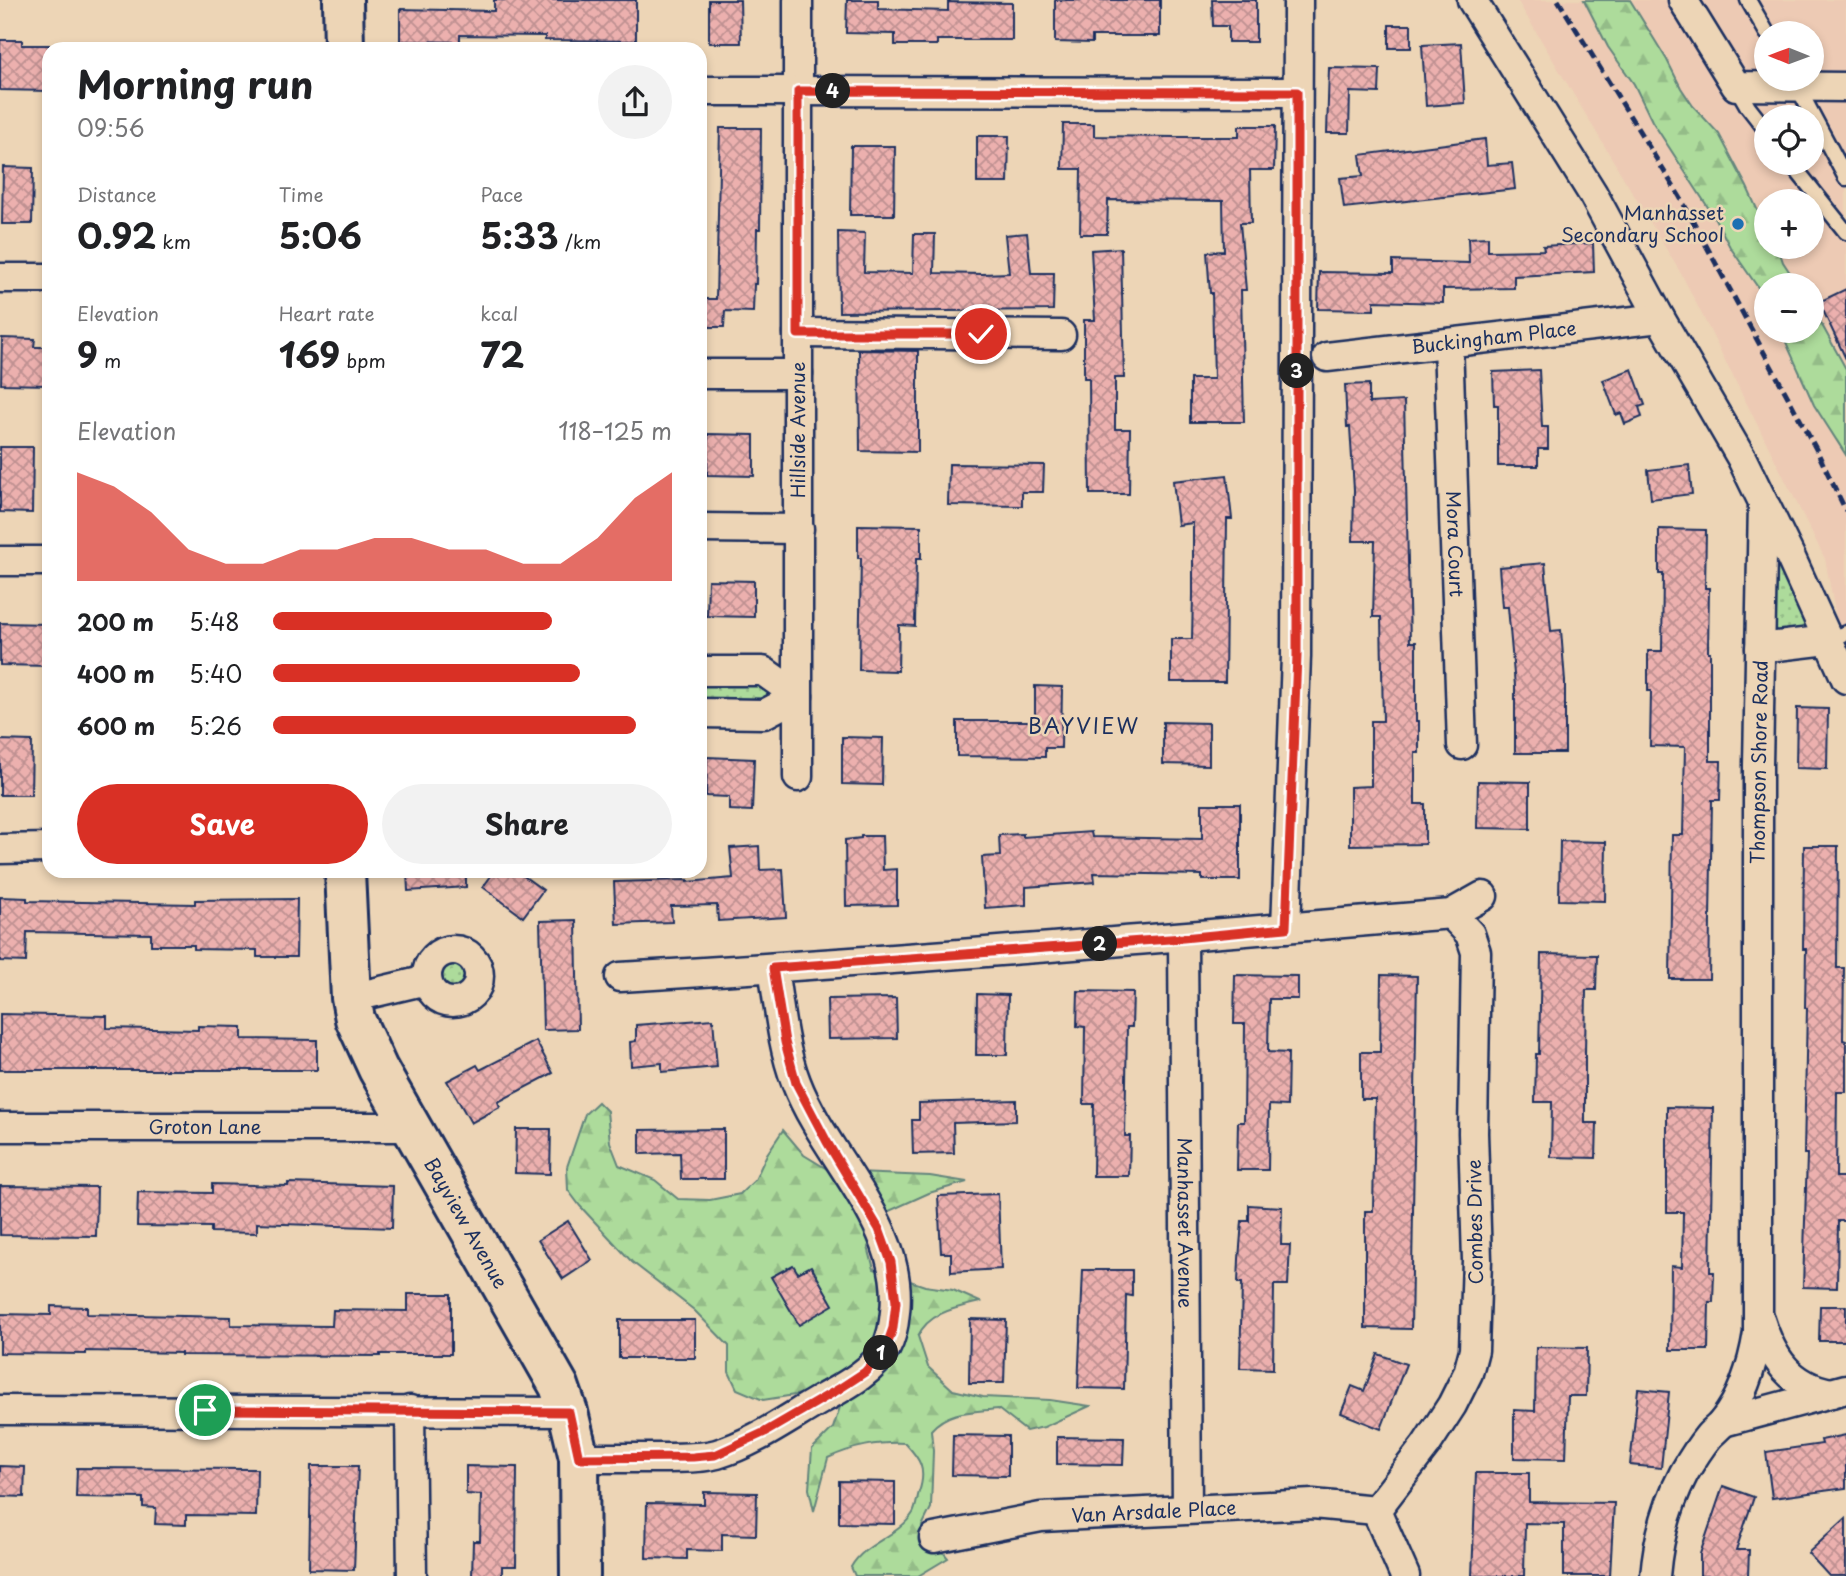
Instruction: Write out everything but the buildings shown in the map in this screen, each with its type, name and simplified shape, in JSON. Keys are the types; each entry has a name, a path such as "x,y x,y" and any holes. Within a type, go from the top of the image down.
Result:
{"street":[{"path":"343,0 344,42"},
{"name":"Hillside Avenue","path":"798,0 798,777"},
{"path":"1286,928 1297,656 1298,0"},
{"name":"Thompson Shore Road","path":"1472,0 1593,194 1660,318 1742,459 1763,502 1758,803 1759,1316 1755,1350 1743,1388 1724,1422 1707,1437 1674,1495 1660,1536 1655,1576"},
{"path":"1683,0 1737,86 1754,85"},
{"path":"1824,85 1846,87"},
{"path":"707,91 1297,92"},
{"path":"0,278 42,278"},
{"name":"Buckingham Place","path":"1327,357 1660,318"},
{"path":"798,334 1061,335"},
{"name":"Mora Court","path":"1448,343 1462,745"},
{"path":"707,374 798,374"},
{"path":"1763,502 1837,636 1846,679"},
{"path":"707,528 799,528"},
{"path":"0,561 42,561"},
{"path":"1760,648 1837,636"},
{"path":"707,671 763,671 799,696 764,714 707,713"},
{"path":"0,849 42,848"},
{"name":"Bayview Avenue","path":"345,878 351,998 362,1038 410,1127 547,1362 569,1412 579,1458 580,1576"},
{"path":"620,977 1183,938 1451,914 1483,896"},
{"name":"Combes Drive","path":"1376,1510 1426,1445 1452,1405 1468,1373 1474,1350 1477,1260 1474,1133 1476,952 1470,934 1451,914"},
{"name":"Manhasset Avenue","path":"1183,938 1187,1509"},
{"path":"579,1458 715,1455 748,1441 839,1389 865,1372 886,1348 893,1328 896,1302 891,1262 879,1229 827,1142 796,1083 785,1042 773,968"},
{"path":"351,998 428,980"},
{"name":"Groton Lane","path":"0,1127 410,1127"},
{"path":"1759,1316 1772,1351 1786,1370 1807,1387 1839,1391"},
{"path":"1724,1422 1839,1391"},
{"path":"0,1410 569,1412"},
{"path":"410,1410 412,1576"},
{"name":"Van Arsdale Place","path":"934,1538 1041,1517 1313,1504 1376,1510"},
{"path":"1376,1510 1405,1576"}],"lane":[{"path":"1748,0 1760,21"},
{"path":"1737,86 1754,115"},
{"path":"1799,91 1846,178"},
{"path":"1801,175 1846,232"}],"shaded area":[{"path":"1517,0 1846,0 1846,642 1837,622 1825,559 1683,277"}],"green space":[{"path":"1584,0 1630,0 1681,88 1693,106 1719,134 1747,187 1754,202 1754,259 1782,259 1790,273 1754,273 1754,282 1652,121 1634,84 1608,47"},
{"path":"1824,329 1846,369 1846,455 1814,405 1786,343 1824,343"},
{"path":"1763,502 1828,640 1760,648"},
{"path":"707,671 763,671 798,696 707,712"},
{"path":"453,950 463,952 471,958 477,966 477,986 471,994 463,1000 453,1002 443,1000 435,994 429,986 427,976 429,966 435,958 443,952"},
{"path":"598,1102 607,1111 610,1142 619,1165 655,1180 678,1199 710,1200 740,1194 755,1180 767,1154 783,1130 804,1155 832,1172 930,1176 967,1182 929,1193 889,1211 868,1247 874,1269 925,1286 953,1290 980,1302 936,1316 918,1336 928,1367 953,1390 983,1397 1050,1400 1090,1406 1044,1427 1026,1431 998,1409 953,1415 938,1423 931,1430 931,1508 922,1526 948,1558 918,1576 855,1576 851,1567 857,1558 899,1528 913,1513 922,1477 918,1459 905,1443 866,1446 828,1458 814,1511 809,1489 812,1449 833,1428 841,1404 838,1377 801,1394 763,1400 737,1389 729,1372 729,1346 694,1310 632,1262 568,1190 567,1167 585,1114"}],"railway":[{"path":"1558,0 1680,197 1816,449 1846,511"}],"place":[{"name":"Manhasset Secondary School","path":"1738,224"}],"district":[{"name":"BAYVIEW","path":"1084,727"}],"route":[{"path":"205,1410 569,1412 579,1458 693,1457 715,1455 740,1446 865,1372 886,1348 893,1328 896,1302 891,1262 879,1229 827,1142 796,1083 785,1042 773,968 1286,928 1297,656 1297,92 798,91 798,334 981,334"}]}
